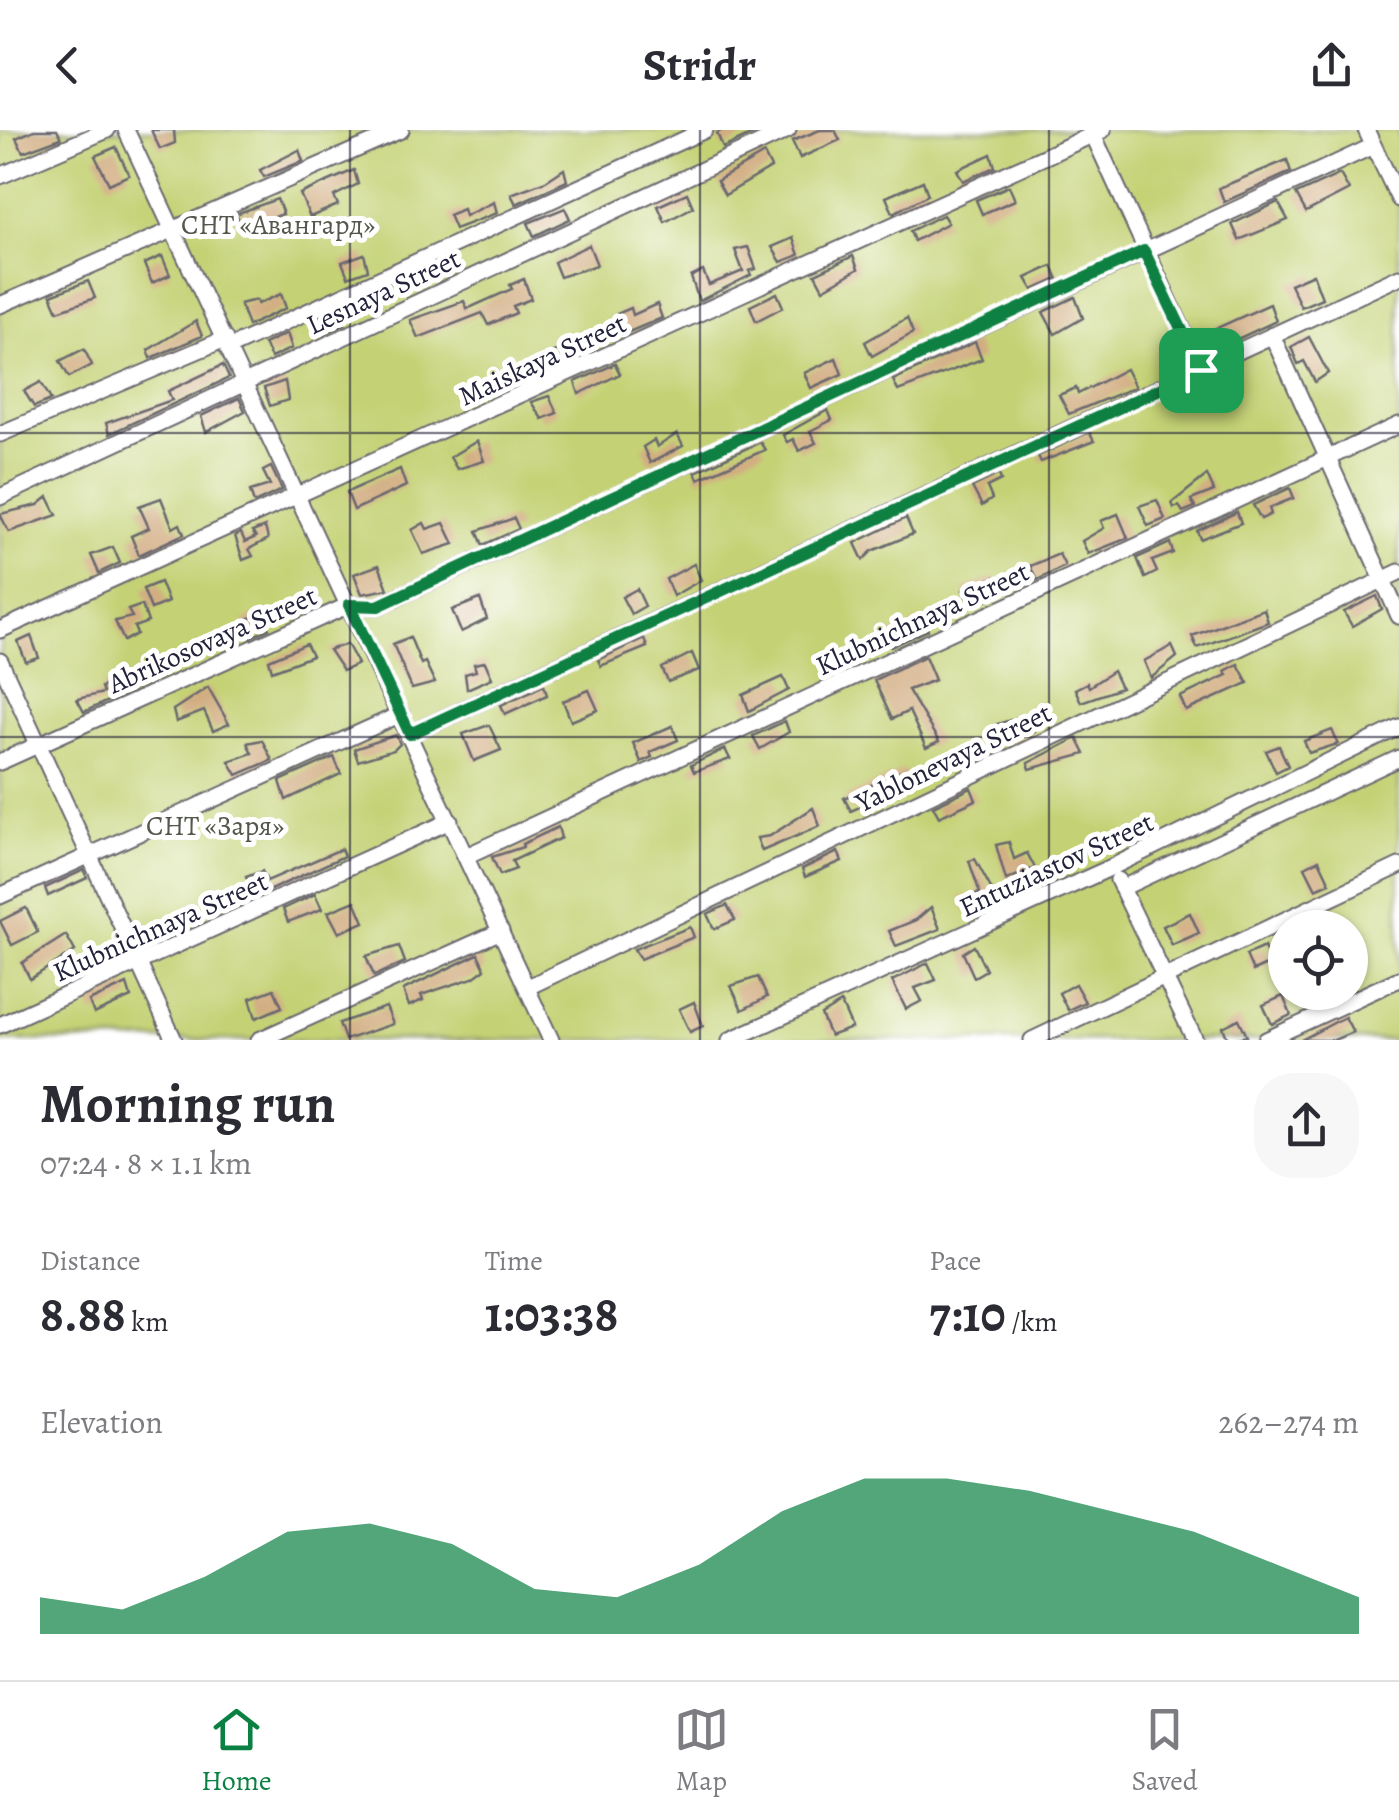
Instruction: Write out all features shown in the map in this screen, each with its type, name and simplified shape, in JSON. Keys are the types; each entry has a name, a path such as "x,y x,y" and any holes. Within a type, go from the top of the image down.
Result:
{"street":[{"path":"0,176 108,130"},
{"path":"126,130 551,1040"},
{"path":"0,305 402,130"},
{"path":"0,434 226,343 705,130"},
{"name":"Lesnaya Street","path":"0,497 788,130"},
{"path":"1366,130 1399,199"},
{"path":"1096,132 1144,251 1201,370"},
{"name":"Maiskaya Street","path":"0,630 300,497 1096,132"},
{"name":"Abrikosovaya Street","path":"0,762 349,605 378,606 1374,146"},
{"path":"1383,165 1399,158"},
{"path":"410,734 1399,277"},
{"path":"1272,336 1399,616"},
{"name":"Klubnichnaya Street","path":"466,856 1399,426"},
{"name":"Yablonevaya Street","path":"528,987 1399,572"},
{"path":"0,661 174,1040"},
{"path":"0,896 401,714"},
{"name":"Entuziastov Street","path":"730,1040 1112,867 1399,727"},
{"path":"1122,888 1399,758"},
{"name":"Klubnichnaya Street","path":"0,1026 450,822"},
{"path":"1032,1040 1399,866"},
{"path":"1112,867 1195,1040"},
{"path":"259,1040 501,931"},
{"path":"1266,1040 1399,980"}],"green space":[{"path":"0,130 1399,130 1399,1040 0,1040"}],"building":[{"path":"34,130 57,130 61,138 23,152 16,138"},
{"path":"151,130 174,130 175,143 160,149"},
{"path":"761,130 723,148 717,133"},
{"path":"820,130 835,130 840,140 800,158 792,141"},
{"path":"116,147 129,175 109,184 95,156"},
{"path":"299,150 303,161 264,177 260,170"},
{"path":"764,154 771,168 725,195 717,181"},
{"path":"991,154 995,167 963,181 957,170"},
{"path":"1287,160 1291,172 1224,202 1219,188"},
{"path":"564,169 567,181 516,204 511,194 546,181"},
{"path":"354,170 358,184 334,196 338,205 310,217 300,194"},
{"path":"1340,174 1349,190 1306,212 1296,194"},
{"path":"923,181 928,195 893,213 886,197"},
{"path":"1009,186 1015,200 982,214 976,200"},
{"path":"687,193 693,207 665,222 658,206"},
{"path":"277,199 283,214 243,228 236,214"},
{"path":"494,202 497,213 455,229 449,215 463,209 465,216"},
{"path":"1278,202 1288,220 1239,240 1232,224"},
{"path":"565,208 570,219 534,236 528,223"},
{"path":"943,215 948,223 914,241 910,231"},
{"path":"793,238 799,255 781,262 772,247"},
{"path":"589,245 597,265 560,277 554,262"},
{"path":"748,247 756,269 749,271 751,275 699,301 691,277 703,271 709,285 743,271 735,250"},
{"path":"364,254 368,270 348,277 342,262"},
{"path":"162,256 170,275 152,283 144,264"},
{"path":"853,256 858,269 823,289 815,274"},
{"path":"1052,266 1058,279 1033,290 1026,278"},
{"path":"1313,274 1322,298 1301,307 1290,284"},
{"path":"524,279 531,299 513,306 516,313 488,325 482,313 418,338 410,320 464,301 467,309 512,289 510,285"},
{"path":"88,281 95,298 58,311 51,295"},
{"path":"777,293 783,307 756,321 750,306"},
{"path":"281,294 286,308 248,326 240,304 256,300 258,304"},
{"path":"1075,297 1083,318 1055,334 1043,312"},
{"path":"657,304 662,318 624,334 617,314 631,308 633,315"},
{"path":"1270,304 1276,321 1216,349 1208,332"},
{"path":"339,310 345,324 325,333 318,319"},
{"path":"907,318 913,333 872,356 865,342"},
{"path":"196,321 202,336 151,358 148,350"},
{"path":"287,333 292,348 271,358 264,344"},
{"path":"1309,337 1328,373 1315,382 1304,361 1298,364 1291,347"},
{"path":"586,341 589,350 558,365 553,352"},
{"path":"975,342 982,359 898,391 893,380"},
{"path":"84,349 92,365 69,377 60,361"},
{"path":"836,358 842,374 811,388 804,373"},
{"path":"615,364 620,374 579,394 575,382"},
{"path":"223,365 229,378 109,434 106,423 172,400 168,391"},
{"path":"1126,369 1135,387 1069,414 1059,395 1076,388 1078,394"},
{"path":"285,381 288,400 270,406 264,388"},
{"path":"41,382 51,400 34,407 24,391"},
{"path":"549,396 557,413 542,419 531,402"},
{"path":"239,398 245,411 206,432 201,416"},
{"path":"828,410 832,420 810,431 816,443 799,451 793,439 787,442 783,435"},
{"path":"1089,432 1094,441 1041,462 1038,456"},
{"path":"677,434 683,446 650,463 643,447 654,440 657,447"},
{"path":"477,441 484,461 457,469 450,457"},
{"path":"760,442 765,450 698,479 695,472"},
{"path":"271,467 282,490 254,503 250,491 270,485 263,471"},
{"path":"400,469 406,486 354,510 347,492"},
{"path":"999,474 1001,480 987,487 992,499 982,506 972,487"},
{"path":"1207,475 1214,491 1191,500 1195,507 1183,512 1179,506 1174,508 1172,503"},
{"path":"1290,488 1294,498 1269,508 1271,514 1261,519 1253,505"},
{"path":"48,497 57,515 9,532 0,514 38,505"},
{"path":"161,498 173,528 180,524 184,534 139,555 131,536 149,528 139,506"},
{"path":"1157,500 1165,519 1148,526 1139,506"},
{"path":"1237,512 1241,523 1200,539 1197,531"},
{"path":"1118,514 1128,538 1088,554 1082,541 1104,528 1101,521"},
{"path":"514,518 519,529 483,545 477,531"},
{"path":"906,518 913,534 872,551 863,560 855,543"},
{"path":"424,523 427,529 444,523 454,544 423,554 412,530"},
{"path":"265,527 268,539 249,549 253,556 243,560 235,536 241,533 245,542 256,537 252,532"},
{"path":"1170,543 1173,553 1152,561 1157,572 1145,578 1137,558"},
{"path":"113,547 120,563 99,573 91,555"},
{"path":"1059,554 1065,566 1037,580 1030,566"},
{"path":"694,564 701,580 673,596 666,579"},
{"path":"379,565 388,589 362,594 354,574"},
{"path":"995,577 1004,593 972,605 963,590"},
{"path":"160,582 168,602 151,609 143,589"},
{"path":"637,589 645,606 631,614 622,597"},
{"path":"1377,596 1382,609 1352,626 1344,612"},
{"path":"480,599 487,619 461,632 452,610"},
{"path":"142,605 148,622 134,627 137,634 124,641 115,621 132,617 128,610"},
{"path":"1264,609 1268,622 1197,648 1192,636"},
{"path":"261,613 269,629 251,637 243,621"},
{"path":"924,619 928,630 891,647 885,636"},
{"path":"31,636 39,658 26,662 18,642"},
{"path":"410,637 421,664 425,662 435,683 412,689 393,644"},
{"path":"644,638 647,647 601,666 598,660"},
{"path":"306,644 312,656 272,671 269,660"},
{"path":"347,644 358,664 343,671 329,650"},
{"path":"1172,646 1177,657 1151,678 1144,661"},
{"path":"692,653 699,670 668,682 662,668"},
{"path":"925,656 935,680 908,690 939,742 926,748 909,711 892,719 874,680"},
{"path":"485,662 492,678 467,689 465,674 476,671 474,664"},
{"path":"1238,664 1248,683 1186,711 1180,697 1227,675 1225,671"},
{"path":"1113,671 1121,688 1081,702 1075,689 1087,683 1089,687"},
{"path":"783,677 789,690 749,711 743,695"},
{"path":"118,681 123,694 84,712 77,699 103,693 101,687"},
{"path":"544,685 547,695 505,714 501,705"},
{"path":"208,687 229,724 213,731 204,711 176,722 173,710"},
{"path":"589,690 598,710 571,721 563,701"},
{"path":"1027,715 1034,731 1002,745 994,725"},
{"path":"785,721 789,732 760,749 753,736"},
{"path":"489,725 501,750 474,761 463,734"},
{"path":"672,726 678,740 650,752 652,757 641,762 633,743"},
{"path":"1332,730 1338,744 1309,753 1304,741"},
{"path":"396,735 400,744 394,750 358,761 354,749"},
{"path":"1077,738 1085,754 1030,769 1028,763"},
{"path":"262,740 272,760 237,775 229,761 252,753 247,743"},
{"path":"1279,746 1288,766 1276,772 1266,751"},
{"path":"725,749 730,759 694,772 691,765"},
{"path":"334,757 341,774 286,800 280,781"},
{"path":"905,769 911,784 851,811 844,798"},
{"path":"971,788 976,800 939,817 933,806"},
{"path":"813,808 820,826 762,851 757,838 770,836"},
{"path":"558,827 561,838 512,861 516,869 500,875 492,857 523,847 522,844"},
{"path":"1009,842 1014,859 1027,853 1035,868 1006,880 996,845"},
{"path":"341,849 344,856 255,897 246,877 262,871 267,881"},
{"path":"838,852 842,861 805,877 802,869"},
{"path":"975,859 994,894 967,913 960,898 980,893 969,861"},
{"path":"1319,860 1330,883 1316,889 1305,867"},
{"path":"84,870 87,878 48,896 45,888"},
{"path":"315,894 322,909 288,922 283,909"},
{"path":"355,901 364,922 339,933 328,912"},
{"path":"727,905 735,920 714,929 707,914"},
{"path":"931,907 940,929 896,946 889,931 916,920"},
{"path":"26,908 38,932 12,945 0,921"},
{"path":"1190,913 1199,933 1172,945 1163,926"},
{"path":"690,927 694,937 640,959 634,949"},
{"path":"66,935 75,951 30,979 22,963"},
{"path":"399,946 405,962 374,976 366,956"},
{"path":"974,946 986,970 974,977 963,953"},
{"path":"1264,947 1268,964 1253,971 1246,955"},
{"path":"478,954 485,969 473,978 421,995 423,1000 409,1006 403,990"},
{"path":"928,963 936,980 915,988 922,1001 906,1009 892,981"},
{"path":"758,977 767,997 742,1010 731,986"},
{"path":"127,984 131,997 94,1014 89,1001"},
{"path":"1075,984 1085,1002 1068,1010 1059,993"},
{"path":"274,989 282,1007 256,1018 250,998"},
{"path":"694,1002 703,1026 690,1032 679,1009"},
{"path":"841,1003 852,1028 830,1036 821,1015"},
{"path":"1268,1003 1268,1010 1289,1010 1291,1015 1272,1024 1263,1005"},
{"path":"386,1007 393,1024 345,1040 339,1023"},
{"path":"1345,1017 1353,1032 1334,1040 1301,1040"},
{"path":"1239,1019 1247,1036 1228,1040 1223,1027"}],"route":[{"path":"1144,251 1201,370 410,734 349,605 378,606 1144,251"}],"park label":[{"name":"СНТ «Авангард»","path":"278,224"},
{"name":"СНТ «Заря»","path":"215,825"}]}
